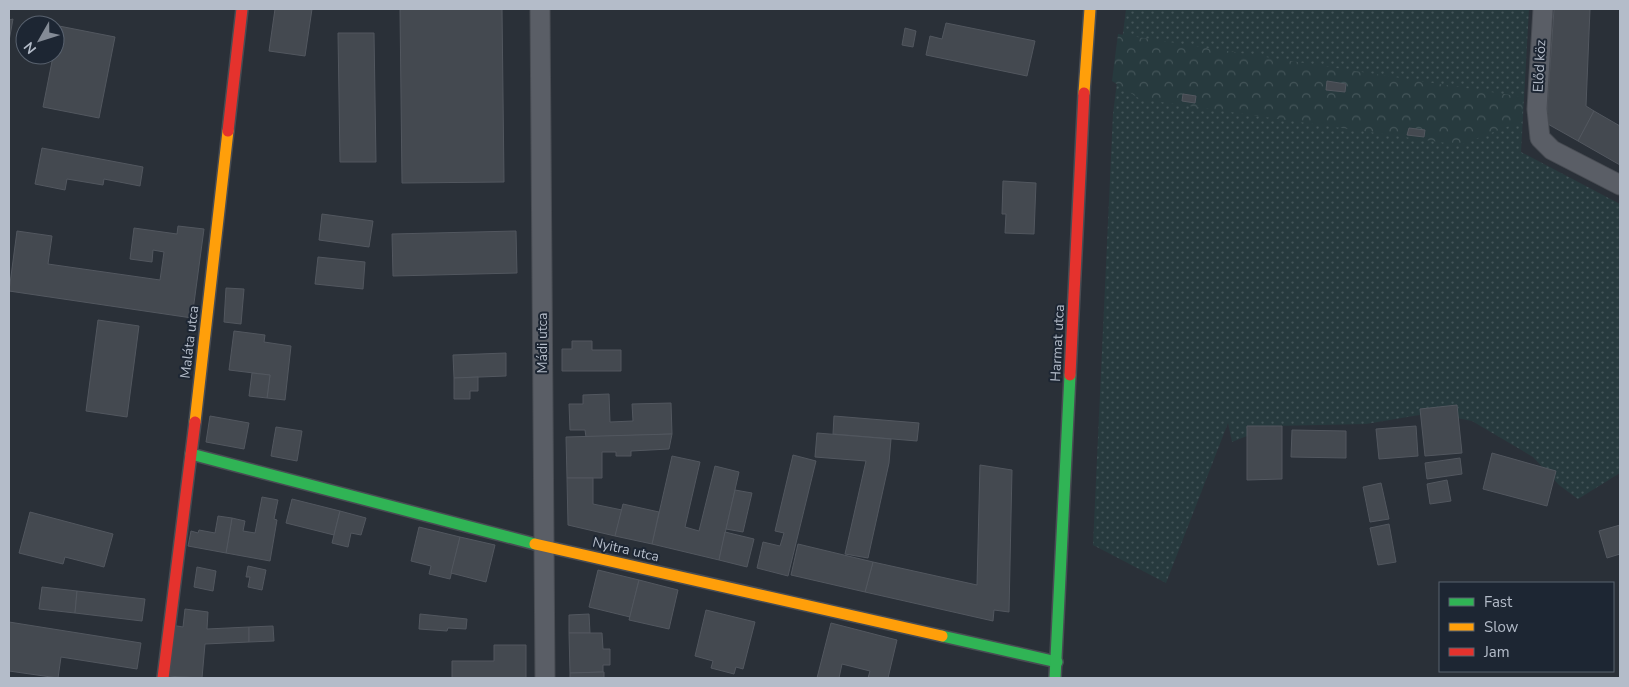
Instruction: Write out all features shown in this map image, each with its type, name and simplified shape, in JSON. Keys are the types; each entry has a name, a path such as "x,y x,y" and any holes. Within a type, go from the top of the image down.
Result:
{"street":[{"name":"Maláta utca","path":"163,678 191,454 242,9"},
{"name":"Mádi utca","path":"540,9 545,678"},
{"name":"Harmat utca","path":"1056,678 1083,108 1090,9"},
{"name":"Előd köz","path":"1542,9 1537,124 1540,138 1552,150 1620,185"},
{"name":"Nyitra utca","path":"191,454 544,546 1057,662"}],"green space":[{"path":"1126,9 1529,9 1521,152 1620,204 1620,473 1578,499 1559,485 1533,457 1472,421 1431,413 1366,424 1272,426 1232,442 1228,423 1166,583 1093,545 1113,114"},
{"path":"1118,34 1523,97 1522,121 1460,145 1140,99 1112,81"}],"building":[{"path":"275,9 312,9 305,56 269,51"},
{"path":"400,9 502,9 504,182 402,183"},
{"path":"1554,9 1590,9 1586,106 1594,111 1578,141 1546,123"},
{"path":"13,19 9,41 9,20"},
{"path":"946,23 1035,41 1027,76 926,55 930,36 942,39"},
{"path":"65,27 115,37 99,118 43,107 51,65 65,65"},
{"path":"905,28 916,31 913,47 902,45"},
{"path":"338,33 374,33 376,162 340,162"},
{"path":"1327,81 1346,84 1345,92 1326,90"},
{"path":"1183,94 1196,96 1195,103 1182,101"},
{"path":"1594,111 1620,126 1620,165 1578,141"},
{"path":"1409,128 1425,130 1424,137 1407,135"},
{"path":"42,148 143,167 140,186 104,179 103,185 67,179 65,190 35,184"},
{"path":"1003,181 1036,183 1034,234 1005,233 1006,214 1002,214"},
{"path":"322,214 373,221 369,247 319,240"},
{"path":"178,226 204,229 192,318 9,291 17,231 52,236 48,264 160,280 164,252 153,250 152,262 130,259 134,228 177,234"},
{"path":"516,231 517,273 393,276 392,234"},
{"path":"318,257 365,262 363,289 315,284"},
{"path":"226,288 244,289 241,324 224,322"},
{"path":"98,320 139,326 127,417 86,411"},
{"path":"234,331 265,335 264,342 291,346 285,400 267,398 270,375 229,370"},
{"path":"572,341 592,341 592,350 621,350 621,371 562,371 562,349 572,349"},
{"path":"506,353 506,376 454,378 453,355"},
{"path":"252,373 270,375 267,398 249,396"},
{"path":"478,377 478,391 470,391 470,399 454,399 454,378"},
{"path":"609,394 610,422 633,421 632,404 671,403 672,434 586,437 585,430 570,430 569,404 583,404 583,395"},
{"path":"1457,405 1462,453 1425,456 1420,409"},
{"path":"210,416 249,423 244,449 206,442"},
{"path":"834,416 919,423 917,441 833,434"},
{"path":"1247,426 1282,426 1282,479 1247,480"},
{"path":"1416,426 1418,456 1379,459 1376,429"},
{"path":"276,427 302,431 297,461 271,456"},
{"path":"1292,430 1346,431 1346,458 1291,457"},
{"path":"817,433 891,439 889,463 868,558 845,554 866,461 815,457"},
{"path":"672,434 669,449 631,451 631,456 616,456 616,452 602,452 602,478 567,478 566,437"},
{"path":"1492,453 1556,471 1547,506 1483,489"},
{"path":"793,455 816,461 788,576 757,568 763,542 780,546 784,533 775,531"},
{"path":"672,456 700,462 685,527 699,531 715,466 739,472 719,560 652,544"},
{"path":"1460,458 1462,474 1427,479 1425,463"},
{"path":"980,465 1012,470 1009,612 994,610 993,621 865,592 873,562 977,585"},
{"path":"567,478 593,478 593,504 622,510 615,536 568,525"},
{"path":"1447,480 1451,501 1430,504 1427,484"},
{"path":"1381,483 1389,519 1370,522 1363,487"},
{"path":"735,490 752,493 743,532 726,529"},
{"path":"262,497 278,500 274,519 277,520 270,561 226,553 232,518 245,521 243,531 255,533"},
{"path":"292,499 340,511 334,535 286,523"},
{"path":"623,504 659,512 652,544 615,536"},
{"path":"340,511 366,518 361,535 351,533 348,547 332,543"},
{"path":"30,512 113,534 104,567 65,557 63,564 19,553"},
{"path":"218,516 232,518 226,553 188,546 191,531 198,533 199,530 215,533"},
{"path":"1389,524 1396,562 1378,565 1370,528"},
{"path":"1620,525 1620,554 1607,558 1599,531"},
{"path":"419,527 460,537 450,579 429,574 431,566 411,561"},
{"path":"725,532 754,539 747,567 719,560"},
{"path":"460,537 495,545 486,582 451,573"},
{"path":"798,544 873,562 865,592 791,575"},
{"path":"248,566 266,570 262,590 248,587 250,577 246,577"},
{"path":"197,567 216,571 213,591 194,587"},
{"path":"598,570 639,580 630,617 589,607"},
{"path":"639,580 678,590 669,629 629,620"},
{"path":"42,587 77,591 75,613 39,609"},
{"path":"77,591 145,599 142,621 75,613"},
{"path":"185,609 208,612 207,629 249,627 249,642 205,644 202,678 166,676 171,625 183,627"},
{"path":"706,610 755,622 743,669 736,667 734,674 711,668 713,661 695,656"},
{"path":"420,614 467,619 466,629 448,628 447,631 419,629"},
{"path":"589,614 590,633 569,633 569,615"},
{"path":"9,622 141,643 137,669 61,657 58,678 9,671"},
{"path":"831,623 897,640 888,678 868,678 870,671 842,664 839,678 817,678"},
{"path":"273,626 274,641 249,642 249,627"},
{"path":"569,633 602,633 603,649 610,649 610,665 603,665 603,672 570,673"},
{"path":"494,645 526,645 526,678 452,678 452,661 494,661"},
{"path":"604,672 604,678 570,678 570,673"}],"traffic: fast":[{"path":"1055,678 1070,375"},
{"path":"191,454 535,544"},
{"path":"942,636 1057,662"}],"traffic: slow":[{"path":"1084,93 1090,9"},
{"path":"195,422 228,131"},
{"path":"535,544 942,636"}],"traffic: jam":[{"path":"228,131 242,9"},
{"path":"1070,375 1084,93"},
{"path":"163,678 195,422"}]}
